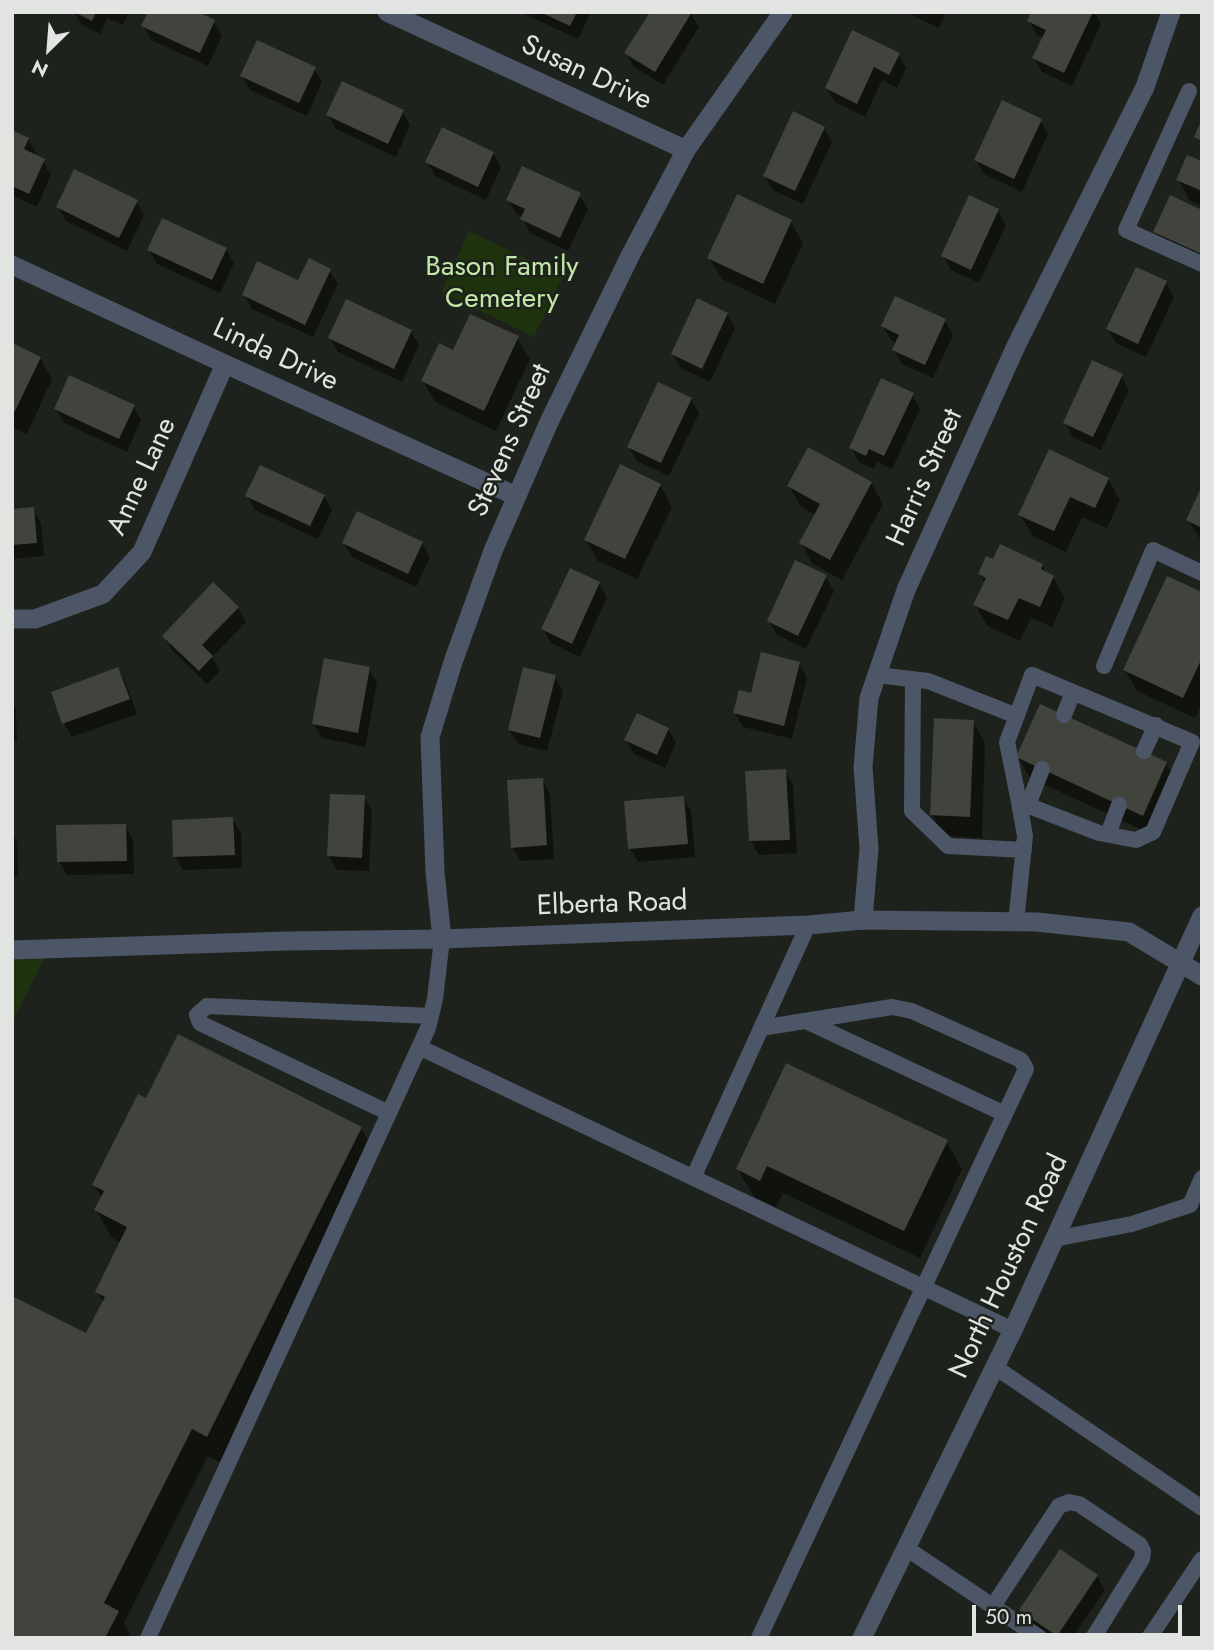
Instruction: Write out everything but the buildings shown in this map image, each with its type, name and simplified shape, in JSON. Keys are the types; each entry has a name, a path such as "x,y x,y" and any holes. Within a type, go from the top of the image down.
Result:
{"street":[{"name":"Susan Drive","path":"387,12 685,150"},
{"name":"Stevens Street","path":"442,939 435,872 430,737 493,551 549,422 685,150 783,12"},
{"name":"Harris Street","path":"863,920 869,849 863,767 869,698 906,590 1016,346 1145,87 1171,12"},
{"name":"Linda Drive","path":"12,265 516,496"},
{"name":"Anne Lane","path":"12,620 35,619 103,594 142,552 225,364"},
{"name":"North Houston Road","path":"862,1638 1013,1330 1202,916"},
{"name":"Elberta Road","path":"12,950 272,941 442,939 808,925 863,920 1016,922 1129,932 1202,976"}],"lane":[{"path":"1189,91 1126,230 1202,264"},
{"path":"1104,666 1153,550 1202,573"},
{"path":"877,675 928,681 1017,716"},
{"path":"1016,922 1026,836 1023,804 1007,742 1032,675 1192,742 1153,832 1136,840 1108,834 1023,804"},
{"path":"913,679 912,811 948,846 1024,850"},
{"path":"1064,715 1073,692"},
{"path":"1144,751 1156,725"},
{"path":"1023,804 1042,769"},
{"path":"1108,834 1119,805"},
{"path":"693,1178 808,925"},
{"path":"148,1638 419,1047 431,1016 442,939"},
{"path":"389,1113 200,1023 197,1015 206,1006 431,1016"},
{"path":"759,1638 1026,1069 1021,1060 912,1011 892,1007 761,1028"},
{"path":"808,1022 1005,1114"},
{"path":"419,1047 1013,1330"},
{"path":"1055,1239 1196,1209 1202,1178"},
{"path":"995,1367 1202,1508"},
{"path":"993,1606 1059,1506 1079,1504 1140,1545 1143,1551 1142,1559 1093,1638"},
{"path":"906,1548 1040,1638"},
{"path":"1149,1638 1202,1559"}],"green space":[{"name":"Bason Family Cemetery","path":"469,231 563,276 534,337 441,292"},
{"path":"49,949 12,1022 12,950"}]}
